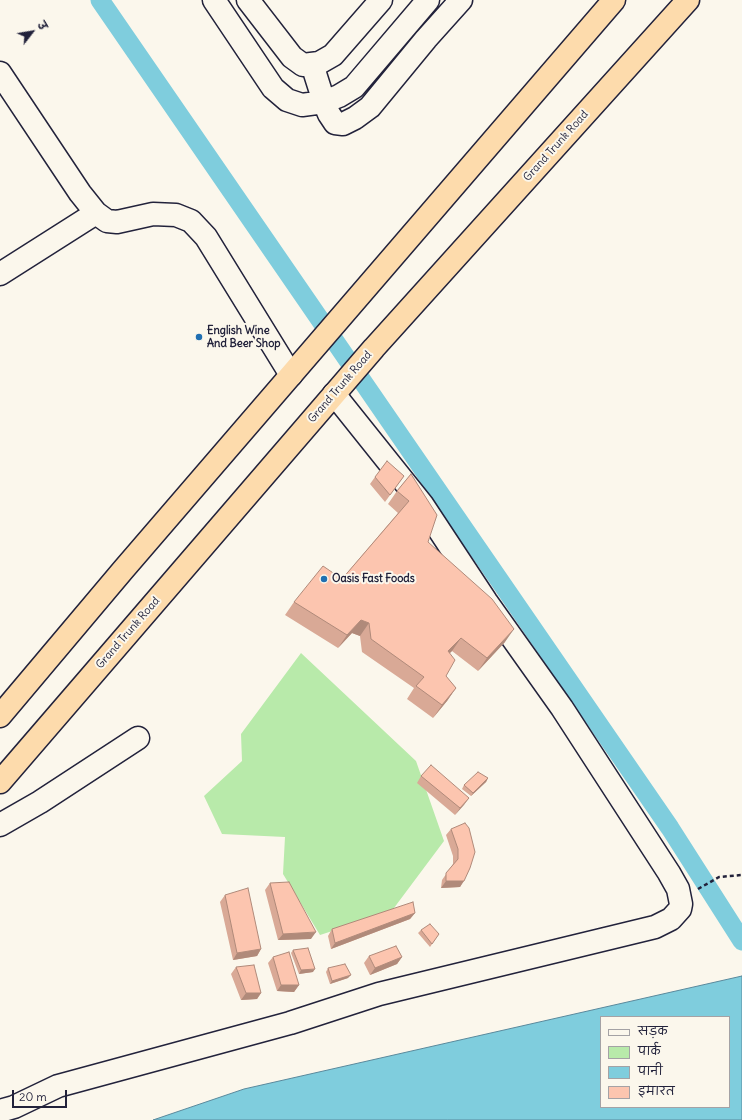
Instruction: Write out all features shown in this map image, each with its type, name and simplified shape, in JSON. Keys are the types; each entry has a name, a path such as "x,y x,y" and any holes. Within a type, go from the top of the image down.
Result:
{"highway":[{"path":"0,716 123,570 614,0"},
{"name":"Grand Trunk Road","path":"0,782 374,348 688,0"}],"street":[{"path":"214,0 273,88 287,100 302,105 324,102 339,96 354,87 428,0"},
{"path":"248,0 292,57 303,65 319,63 333,55 381,0"},
{"path":"312,64 329,114 335,123 343,124 355,118 370,106 461,0"},
{"path":"0,73 80,193 96,213 107,221 117,222 153,214 176,215 191,221 206,237 291,375"},
{"path":"0,274 96,213"},
{"path":"0,1111 14,1107 58,1086 290,1023 379,994 655,927 671,919 680,909 681,904 678,889 669,873 562,708 486,601 422,504 337,391"},
{"path":"0,825 40,802 138,738"}],"path":[{"path":"694,891 719,877 742,875"}],"green space":[{"path":"301,653 416,761 444,841 391,912 320,935 283,874 285,837 222,834 204,796 242,761 241,734"}],"water":[{"path":"742,976 742,1120 153,1120 244,1089"}],"building":[{"path":"387,461 404,476 390,495 375,477"},
{"path":"411,474 437,515 428,542 492,599 514,629 487,658 461,638 448,651 455,660 446,676 456,688 442,705 416,686 424,677 371,639 369,623 361,620 347,635 294,602 323,566 342,579 409,501 397,491"},
{"path":"431,765 469,798 460,808 421,776"},
{"path":"478,772 488,778 473,793 464,785"},
{"path":"465,823 469,828 475,852 470,868 464,881 446,881 446,873 458,859 458,849 451,829"},
{"path":"289,882 316,932 283,934 270,883"},
{"path":"248,888 261,949 237,953 225,895"},
{"path":"413,902 415,913 335,943 332,929"},
{"path":"430,924 439,934 432,944 421,930"},
{"path":"396,946 402,957 375,968 369,956"},
{"path":"308,948 315,969 301,970 293,950"},
{"path":"289,952 299,985 281,985 273,957"},
{"path":"345,964 351,975 332,981 328,968"},
{"path":"254,965 261,993 246,993 236,967"}],"waterway":[{"path":"100,0 670,828 742,941"}],"place":[{"name":"English Wine And Beer Shop","path":"199,337"},
{"name":"Oasis Fast Foods","path":"324,579"}]}
